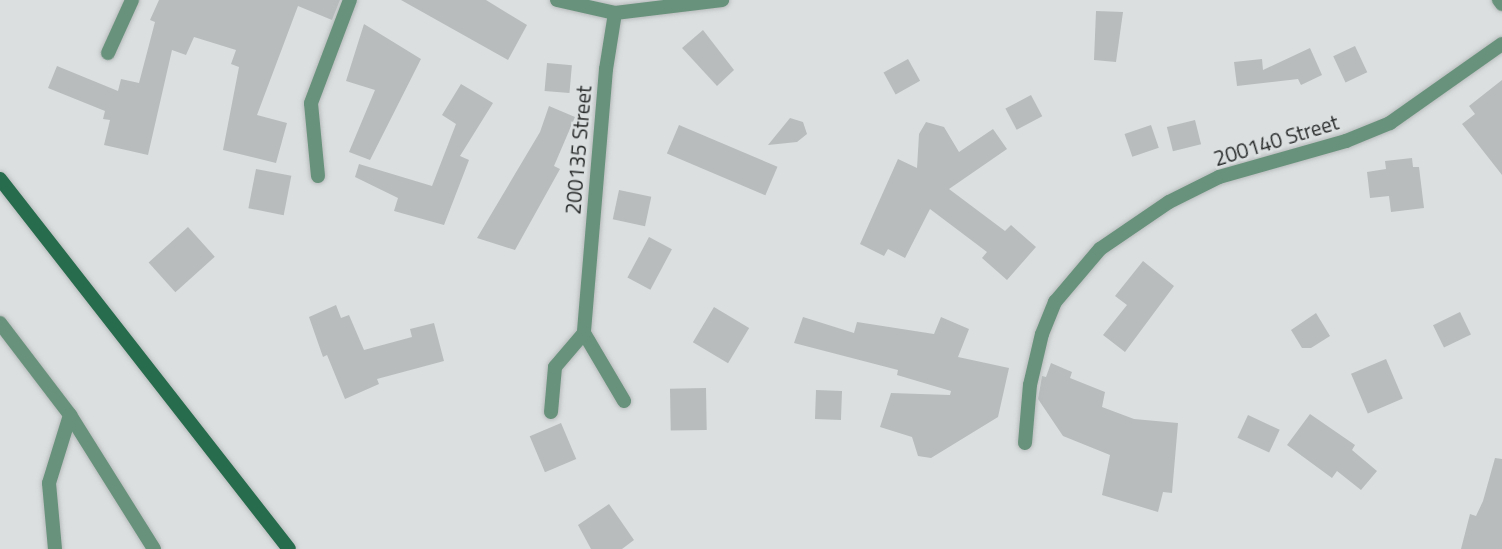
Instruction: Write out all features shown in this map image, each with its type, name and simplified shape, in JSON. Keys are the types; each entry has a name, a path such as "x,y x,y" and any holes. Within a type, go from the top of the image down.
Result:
{"street":[{"path":"108,53 132,0"},
{"path":"318,176 312,103 350,0"},
{"path":"558,0 615,13 722,0"},
{"name":"200135 Street","path":"583,333 606,69 615,13"},
{"name":"200140 Street","path":"1025,443 1030,385 1042,334 1055,302 1100,249 1169,202 1219,177 1346,141 1390,123 1502,44"},
{"path":"0,178 289,549"},
{"path":"0,323 70,415 154,549"},
{"path":"551,412 555,366 583,333 624,401"},
{"path":"55,549 49,483 70,415"}],"building":[{"path":"159,0 340,0 332,20 298,6 257,115 287,123 276,163 223,150 239,67 231,64 236,50 194,37 186,55 172,50 148,155 104,145 110,120 103,119 105,111 48,88 57,66 118,91 121,79 139,83 155,22 150,20"},
{"path":"401,0 486,0 527,25 508,60"},
{"path":"1096,11 1123,12 1116,62 1094,60"},
{"path":"364,24 421,59 370,160 349,152 375,90 346,81"},
{"path":"703,30 734,70 717,86 682,48"},
{"path":"1355,46 1367,72 1346,82 1333,56"},
{"path":"1310,48 1322,75 1301,85 1298,79 1237,86 1234,62 1262,59 1263,70"},
{"path":"908,59 920,81 896,94 884,73"},
{"path":"547,63 572,65 569,93 545,91"},
{"path":"1502,80 1502,175 1462,124 1475,114 1469,106"},
{"path":"461,84 493,103 460,156 469,160 444,225 394,211 398,198 355,177 359,164 432,186 456,124 442,115"},
{"path":"1031,95 1042,116 1017,130 1005,109"},
{"path":"549,106 575,117 554,166 560,169 515,250 477,238 540,132"},
{"path":"790,118 803,122 807,134 797,142 768,145"},
{"path":"1195,120 1201,144 1173,151 1167,127"},
{"path":"926,122 944,127 959,152 993,129 1007,149 949,189 1005,231 1011,225 1036,247 1007,280 982,258 987,252 930,209 905,258 888,249 884,256 860,244 898,159 917,168 919,134"},
{"path":"679,125 777,167 765,195 667,154"},
{"path":"1151,125 1159,148 1132,157 1125,134"},
{"path":"1412,158 1413,167 1419,167 1424,208 1391,212 1389,196 1370,198 1367,172 1386,169 1385,161"},
{"path":"256,169 291,176 284,215 248,208"},
{"path":"619,190 651,197 645,226 613,219"},
{"path":"188,227 215,257 175,292 149,262"},
{"path":"649,237 672,249 650,290 627,278"},
{"path":"1143,261 1174,286 1125,352 1103,335 1127,305 1115,296"},
{"path":"336,305 341,318 349,315 364,350 412,337 410,329 434,323 444,361 377,379 379,384 345,399 327,355 323,357 309,317"},
{"path":"714,307 749,328 728,363 693,342"},
{"path":"1460,312 1471,334 1444,348 1433,325"},
{"path":"1316,313 1330,336 1311,348 1302,348 1291,330"},
{"path":"803,317 854,333 857,322 934,334 941,317 969,329 958,357 1009,368 998,417 931,458 918,456 912,437 880,427 891,393 950,395 951,391 897,375 898,370 794,343"},
{"path":"1386,359 1403,399 1368,413 1351,374"},
{"path":"1051,363 1072,372 1070,378 1105,392 1102,407 1134,419 1178,423 1172,493 1163,492 1158,512 1102,495 1110,455 1063,436 1038,399 1042,376 1046,377"},
{"path":"706,388 707,430 671,431 670,389"},
{"path":"816,390 842,391 841,420 815,419"},
{"path":"1310,414 1355,445 1352,450 1377,471 1361,490 1337,471 1332,478 1287,445"},
{"path":"1248,415 1280,430 1269,452 1237,438"},
{"path":"561,423 576,459 545,472 530,436"},
{"path":"1495,458 1502,459 1502,549 1461,549 1470,514 1476,516 1483,501"},
{"path":"609,504 634,540 622,549 591,549 578,525"}]}
